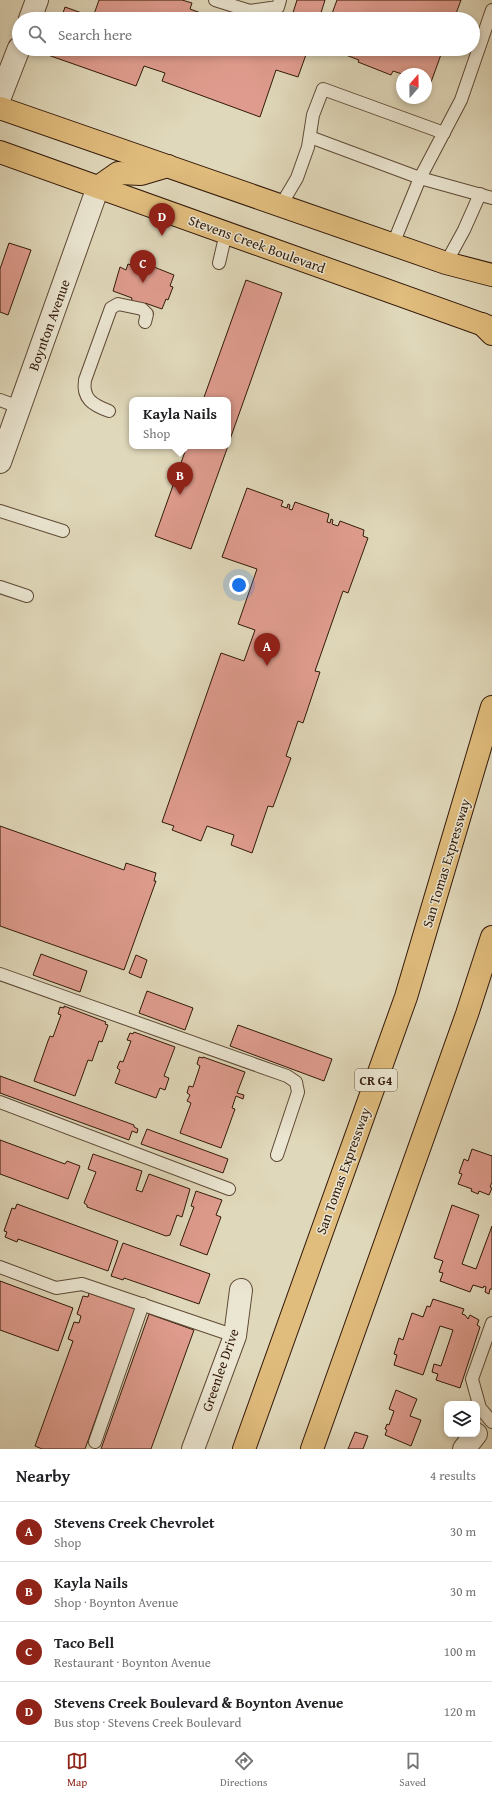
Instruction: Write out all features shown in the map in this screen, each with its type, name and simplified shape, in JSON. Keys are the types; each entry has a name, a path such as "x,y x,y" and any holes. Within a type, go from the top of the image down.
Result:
{"main road":[{"path":"0,108 446,263 492,275"},
{"name":"Stevens Creek Boulevard","path":"0,152 489,329"},
{"path":"98,187 118,173 142,174 168,166"},
{"name":"San Tomas Expressway","path":"244,1449 406,997 492,706"},
{"path":"312,1449 467,1014 492,937"}],"street":[{"path":"33,12 37,0"},
{"path":"0,97 16,56"},
{"name":"Boynton Avenue","path":"0,462 10,403 98,187"},
{"name":"Greenlee Drive","path":"193,1449 235,1336 241,1290"},
{"path":"480,1432 492,1430"},
{"path":"464,1449 473,1437"}],"lane":[{"path":"215,0 250,12 278,7 280,0"},
{"path":"480,45 492,10"},
{"path":"393,244 420,178 461,100 476,56"},
{"path":"281,206 297,178 308,147 313,115 323,89 444,133"},
{"path":"310,137 420,178 492,198"},
{"path":"446,263 464,230 480,194"},
{"path":"219,263 226,233"},
{"path":"109,411 94,405 87,397 84,387 85,380 111,308 118,304 142,309 147,314 146,322"},
{"path":"0,511 63,531"},
{"path":"0,587 27,596"},
{"path":"0,974 287,1076 296,1082 298,1092 277,1155"},
{"path":"0,1102 229,1189"},
{"path":"0,1267 56,1288 82,1284 235,1336"},
{"path":"95,1442 144,1304"},
{"path":"492,1323 472,1379 480,1408 492,1422"}],"building":[{"path":"99,0 182,0 192,3 190,9 198,12 95,12"},
{"path":"297,0 325,0 321,12 293,12"},
{"path":"337,0 461,0 457,12 333,12"},
{"path":"65,7 79,12 63,12"},
{"path":"51,56 306,56 298,77 276,70 260,117 162,81 165,73 144,66 136,86"},
{"path":"348,56 440,56 432,79 432,68 396,68 396,72 393,71 391,75 358,62 359,60"},
{"path":"9,243 31,250 8,315 0,312 0,269"},
{"path":"139,261 174,275 170,286 173,287 168,300 166,299 162,309 145,303 144,308 131,303 132,298 113,291 120,267 126,270 128,264 137,267"},
{"path":"246,280 282,293 231,437 231,397 204,397"},
{"path":"186,449 227,449 191,549 155,536"},
{"path":"247,488 283,501 281,506 287,508 288,504 290,505 289,509 292,510 295,502 329,514 327,522 330,523 331,519 333,520 332,524 338,526 340,521 364,530 363,536 368,538 348,593 343,591 315,671 320,672 303,723 298,721 286,756 291,758 273,807 268,806 252,853 231,845 234,835 207,826 201,841 172,830 174,826 162,822 221,653 244,661 255,630 238,624 257,569 222,557"},
{"path":"0,826 124,870 126,863 156,873 154,881 156,881 124,970 0,926"},
{"path":"41,954 87,971 80,992 33,975"},
{"path":"136,955 147,960 141,978 129,973"},
{"path":"147,991 193,1008 185,1030 139,1013"},
{"path":"64,1006 106,1022 105,1024 108,1025 102,1042 99,1041 92,1061 88,1060 75,1096 34,1081 50,1036 53,1037 61,1015 58,1014 60,1007 64,1008"},
{"path":"238,1025 332,1059 324,1081 230,1046"},
{"path":"134,1032 175,1047 164,1076 169,1078 165,1090 160,1088 156,1098 115,1083 120,1070 117,1068 120,1061 123,1062 131,1041 127,1040 130,1033 133,1034"},
{"path":"199,1057 203,1057 245,1072 237,1093 244,1095 243,1099 236,1096 232,1108 235,1109 221,1148 180,1133 191,1103 187,1101 190,1095 187,1093 189,1086 193,1087 200,1066 197,1064"},
{"path":"0,1076 134,1125 134,1127 138,1129 137,1133 132,1131 129,1140 0,1093"},
{"path":"147,1129 228,1159 223,1173 141,1144"},
{"path":"0,1140 65,1164 67,1161 80,1166 68,1199 0,1174"},
{"path":"472,1149 492,1156 492,1182 490,1187 492,1188 489,1195 479,1191 478,1194 471,1191 472,1189 458,1184 462,1174 459,1173 464,1159 468,1161"},
{"path":"93,1154 142,1171 136,1190 142,1192 149,1174 190,1189 182,1217 177,1215 170,1235 166,1236 87,1207 84,1203 96,1172 88,1169"},
{"path":"196,1191 222,1200 216,1215 221,1217 207,1255 180,1245 194,1207 191,1206"},
{"path":"17,1204 118,1241 108,1271 18,1239 17,1242 5,1237 7,1232 4,1231 12,1208 15,1209"},
{"path":"452,1205 479,1215 462,1264 476,1269 492,1226 492,1289 490,1289 489,1294 485,1292 486,1287 484,1286 483,1288 473,1285 470,1292 440,1281 443,1273 439,1272 443,1261 434,1258"},
{"path":"123,1243 210,1274 199,1304 124,1278 123,1280 111,1276"},
{"path":"0,1281 73,1308 58,1351 0,1330"},
{"path":"89,1293 135,1309 85,1449 42,1449 35,1446 73,1341 68,1339 74,1322 79,1323 81,1316 77,1314 83,1296 88,1297"},
{"path":"433,1299 464,1309 462,1314 468,1319 470,1315 479,1320 477,1325 480,1327 460,1388 436,1380 438,1374 432,1372 434,1364 441,1366 453,1330 440,1326 423,1375 394,1365 397,1355 394,1354 399,1338 403,1340 412,1313 423,1317 427,1306 430,1307"},
{"path":"149,1314 194,1330 151,1449 101,1449"},
{"path":"396,1390 417,1399 410,1416 421,1420 411,1446 385,1435 387,1430 385,1429 387,1424 389,1425 394,1411 389,1409"},
{"path":"355,1432 368,1436 363,1449 348,1449"}],"place":[{"name":"Stevens Creek Boulevard & Boynton Avenue","path":"162,236"},
{"name":"Taco Bell","path":"143,283"},
{"name":"Kayla Nails","path":"180,495"},
{"name":"Stevens Creek Chevrolet","path":"267,666"}]}
